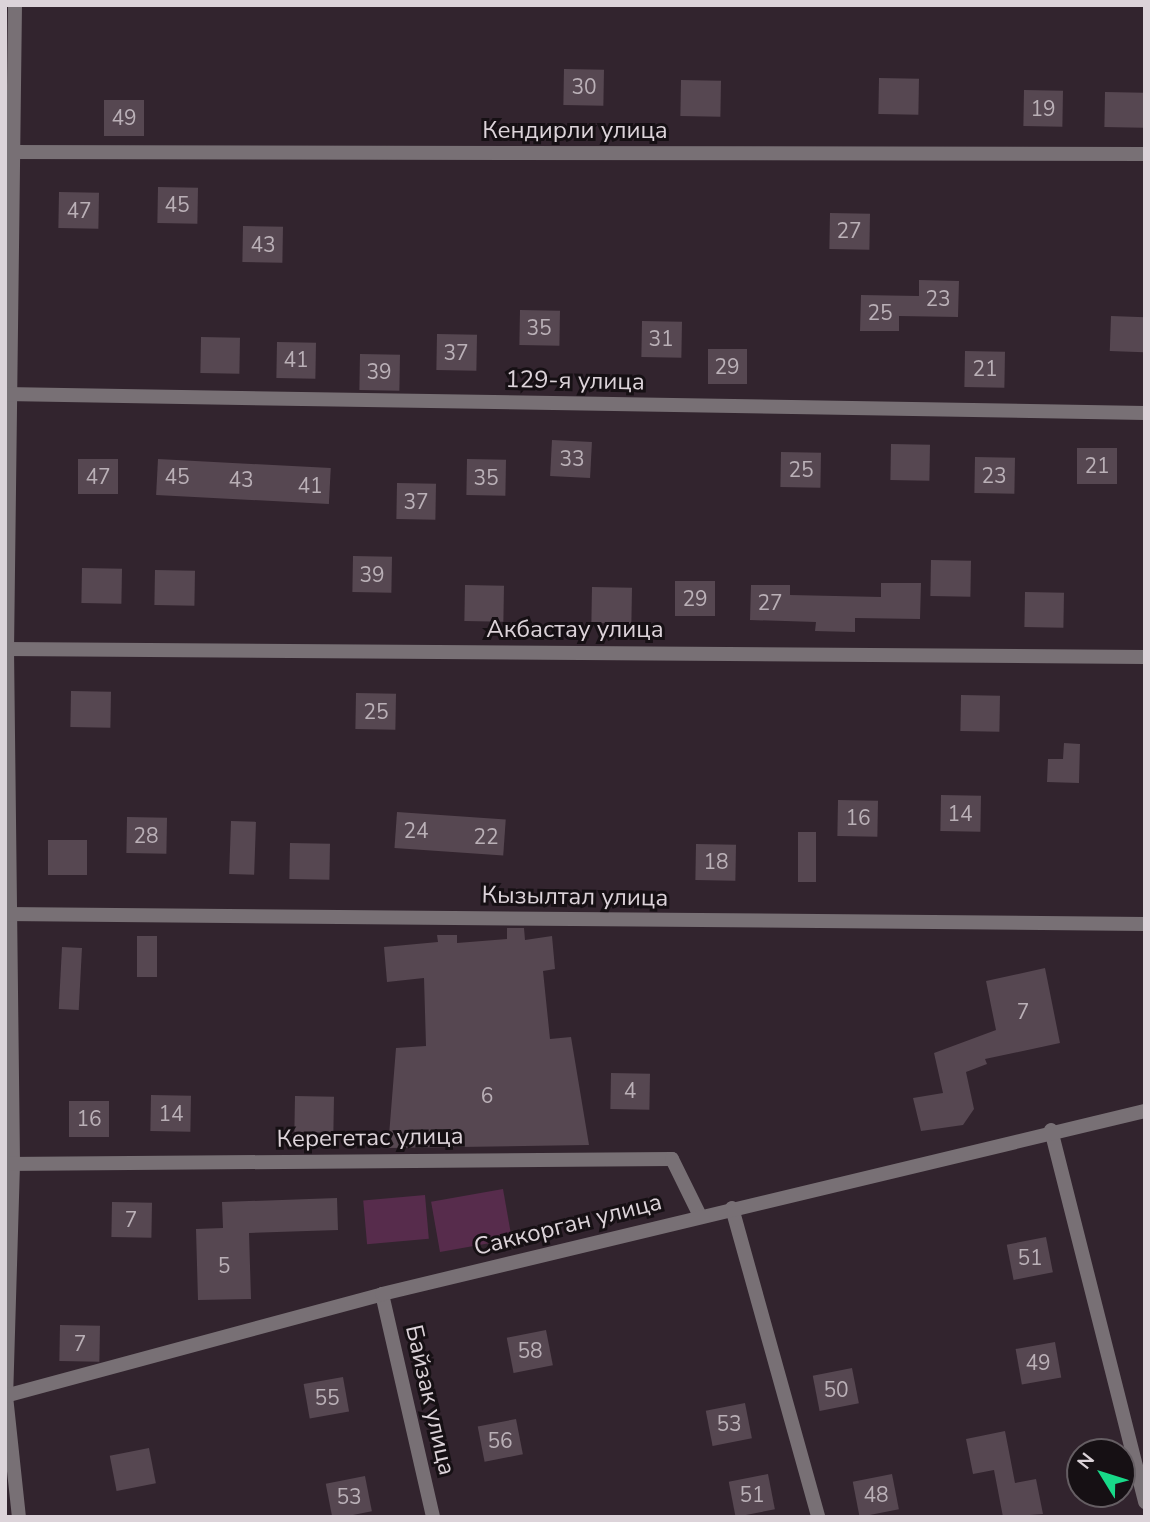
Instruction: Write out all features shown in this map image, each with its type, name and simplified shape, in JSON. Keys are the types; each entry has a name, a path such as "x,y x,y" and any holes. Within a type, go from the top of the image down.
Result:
{"street":[{"path":"15,5 8,152 6,649 9,1164 6,1396 19,1517"},
{"name":"Кендирли улица","path":"8,152 1145,154"},
{"name":"129-я улица","path":"7,394 1145,414"},
{"name":"Акбастау улица","path":"6,649 1145,657"},
{"name":"Кызылтал улица","path":"8,914 1145,924"},
{"name":"Саккорган улица","path":"6,1396 382,1294 1051,1130 1145,1111"},
{"path":"1051,1130 1145,1502"},
{"name":"Керегетас улица","path":"9,1164 672,1159 700,1216"},
{"path":"732,1208 818,1517"},
{"name":"Байзак улица","path":"382,1294 433,1517"}],"shaded area":[{"path":"503,1189 512,1239 440,1252 431,1202"},
{"path":"425,1195 429,1239 367,1244 363,1200"}],"building":[{"path":"564,69 604,70 603,106 563,105"},
{"path":"879,78 919,79 918,115 878,114"},
{"path":"681,80 721,81 720,117 680,116"},
{"path":"1024,90 1063,91 1062,127 1023,126"},
{"path":"1105,92 1144,93 1143,128 1104,127"},
{"path":"104,100 144,100 144,136 104,136"},
{"path":"158,187 198,188 197,224 157,223"},
{"path":"59,192 99,193 98,229 58,228"},
{"path":"830,213 870,214 869,250 829,249"},
{"path":"243,226 283,227 282,263 242,262"},
{"path":"919,280 959,281 958,317 899,316 899,331 860,331 861,295 919,296"},
{"path":"520,310 560,311 559,346 519,345"},
{"path":"1111,316 1145,317 1144,352 1110,351"},
{"path":"642,321 682,322 681,358 641,357"},
{"path":"437,334 477,335 476,371 436,370"},
{"path":"201,337 240,338 239,374 200,373"},
{"path":"277,342 316,343 315,379 276,378"},
{"path":"708,349 747,349 747,384 708,384"},
{"path":"965,351 1005,352 1004,388 964,387"},
{"path":"360,354 400,355 399,391 359,390"},
{"path":"552,440 592,442 590,478 550,476"},
{"path":"891,444 930,445 929,481 890,480"},
{"path":"1077,448 1117,448 1117,484 1077,484"},
{"path":"781,452 821,453 820,488 780,487"},
{"path":"975,457 1015,458 1014,494 974,493"},
{"path":"78,459 118,459 118,494 78,494"},
{"path":"158,459 331,468 329,504 156,495"},
{"path":"467,459 506,460 505,496 466,495"},
{"path":"397,483 436,484 435,520 396,519"},
{"path":"353,556 392,557 391,593 352,592"},
{"path":"931,560 971,561 970,597 930,596"},
{"path":"82,568 122,569 121,604 81,603"},
{"path":"155,570 195,571 194,606 154,605"},
{"path":"675,581 715,581 715,616 675,616"},
{"path":"881,583 921,583 920,619 855,618 855,632 815,631 816,622 750,620 751,585 790,585 790,595 881,597"},
{"path":"465,585 504,586 503,622 464,621"},
{"path":"592,587 632,588 631,624 591,623"},
{"path":"1025,592 1064,593 1063,628 1024,627"},
{"path":"71,691 111,692 110,728 70,727"},
{"path":"356,693 396,694 395,730 355,729"},
{"path":"961,695 1000,696 999,732 960,731"},
{"path":"1064,743 1080,744 1079,783 1047,782 1048,759 1063,759"},
{"path":"941,795 981,796 980,832 940,831"},
{"path":"838,800 878,801 877,837 837,836"},
{"path":"397,812 506,820 503,856 394,848"},
{"path":"127,817 167,818 166,854 126,853"},
{"path":"231,821 256,822 254,875 229,874"},
{"path":"798,832 816,832 816,882 798,882"},
{"path":"48,840 87,840 87,875 48,875"},
{"path":"290,843 330,844 329,880 289,879"},
{"path":"696,844 736,845 735,881 695,880"},
{"path":"507,928 524,928 525,940 552,936 555,969 543,971 550,1039 571,1037 589,1145 388,1148 396,1048 426,1046 424,978 387,982 384,947 438,942 437,935 457,935 457,943 507,939"},
{"path":"137,936 157,936 157,977 137,977"},
{"path":"62,947 82,948 79,1010 59,1009"},
{"path":"1045,968 1060,1043 985,1059 987,1064 966,1072 974,1109 963,1125 921,1131 913,1098 943,1093 934,1053 996,1030 986,981"},
{"path":"611,1073 650,1074 649,1110 610,1109"},
{"path":"151,1095 191,1096 190,1132 150,1131"},
{"path":"295,1096 334,1097 333,1133 294,1132"},
{"path":"69,1101 109,1101 109,1137 69,1137"},
{"path":"337,1198 338,1230 249,1233 251,1299 198,1300 196,1229 223,1228 222,1202"},
{"path":"112,1202 152,1203 151,1238 111,1237"},
{"path":"1046,1237 1053,1272 1014,1280 1007,1245"},
{"path":"60,1325 100,1326 99,1362 59,1361"},
{"path":"546,1330 553,1365 514,1373 507,1338"},
{"path":"1055,1342 1061,1377 1022,1384 1016,1349"},
{"path":"852,1368 859,1403 820,1411 813,1376"},
{"path":"343,1377 349,1411 310,1418 304,1384"},
{"path":"745,1403 752,1438 713,1446 706,1411"},
{"path":"516,1419 523,1454 485,1462 478,1426"},
{"path":"1005,1431 1015,1483 1036,1479 1043,1514 1003,1517 994,1470 973,1474 966,1439"},
{"path":"149,1448 156,1483 117,1491 110,1456"},
{"path":"768,1474 775,1509 736,1517 729,1482"},
{"path":"892,1474 899,1509 860,1517 853,1482"},
{"path":"365,1476 372,1511 332,1517 326,1484"}]}
